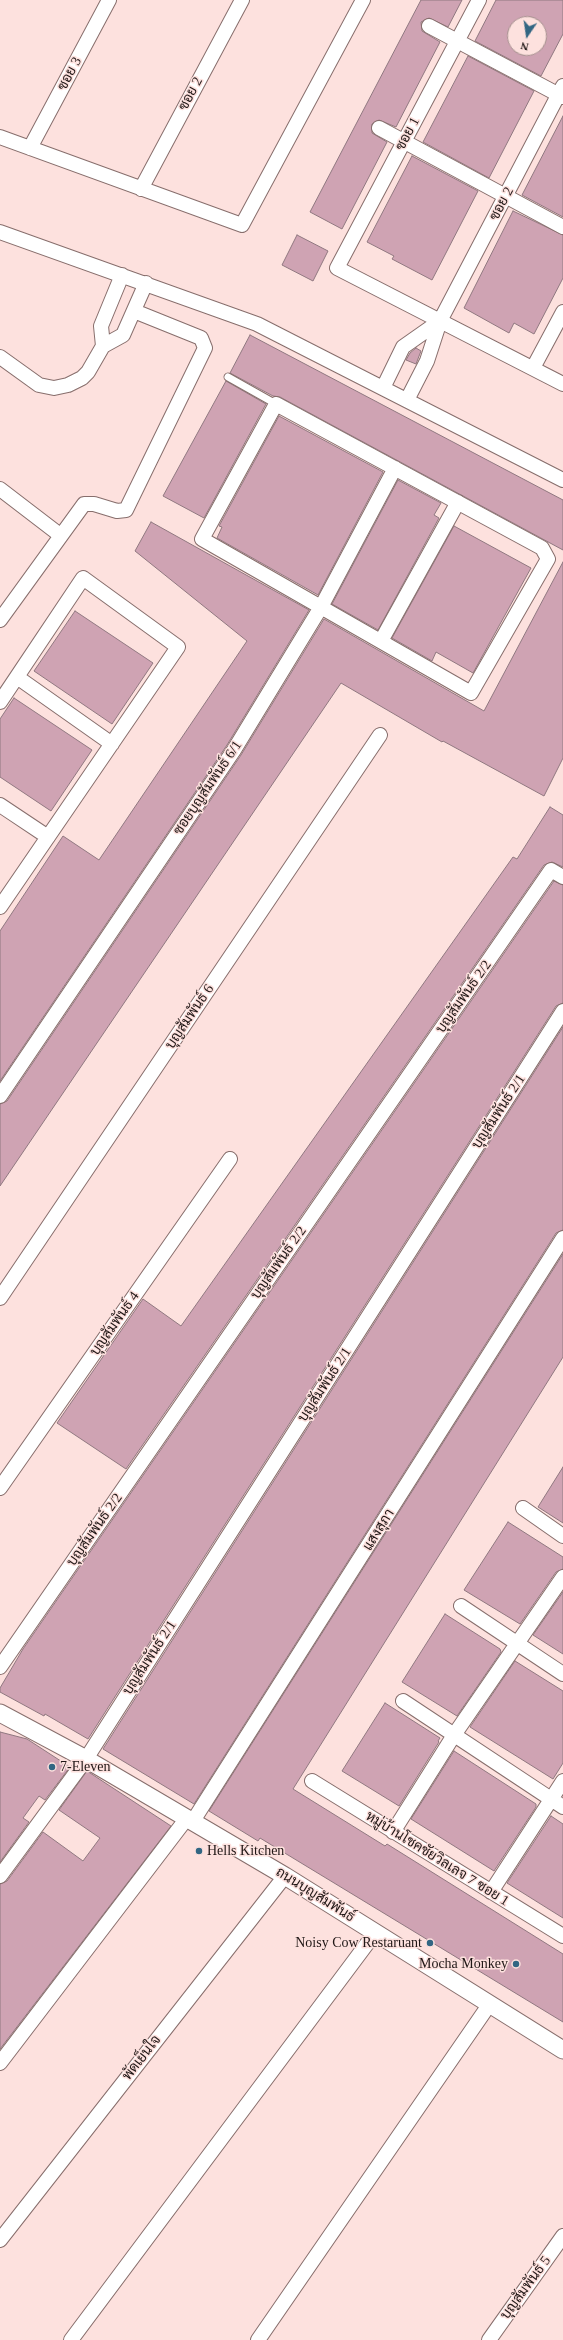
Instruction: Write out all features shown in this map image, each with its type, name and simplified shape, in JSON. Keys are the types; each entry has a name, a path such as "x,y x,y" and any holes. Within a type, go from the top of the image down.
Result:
{"street":[{"name":"ซอย 3","path":"30,148 109,0"},
{"name":"ซอย 2","path":"141,188 242,0"},
{"path":"0,137 242,225 363,0"},
{"name":"ซอย 1","path":"440,321 337,268 480,0"},
{"path":"428,26 562,93"},
{"name":"ซอย 2","path":"407,400 427,361 440,321 562,93"},
{"path":"378,128 563,227"},
{"path":"0,232 257,324 563,480"},
{"path":"103,346 101,326 122,275"},
{"path":"0,357 39,385 54,388 68,385 82,378 88,372 103,346 122,335 146,283"},
{"path":"2,614 84,504 94,504 118,512 126,510 205,348 201,338 134,311"},
{"path":"533,368 563,312"},
{"path":"383,388 403,347 440,321 563,384"},
{"path":"276,404 542,548 548,559 470,693 202,539 276,404"},
{"name":"ซอยบุญสัมพันธ์ 6/1","path":"0,1096 234,750 321,607 395,468"},
{"path":"0,489 60,535"},
{"path":"380,641 458,502"},
{"path":"0,702 83,578 178,647 0,907"},
{"path":"17,677 112,744"},
{"name":"บุญสัมพันธ์ 6","path":"0,1298 380,735"},
{"path":"0,805 48,837"},
{"name":"บุญสัมพันธ์ 2/2","path":"0,1667 551,870 563,877"},
{"name":"บุญสัมพันธ์ 2/1","path":"0,1876 86,1759 563,1011"},
{"name":"บุญสัมพันธ์ 4","path":"0,1488 230,1159"},
{"name":"แสงสุภา","path":"0,2063 190,1820 563,1238"},
{"path":"522,1508 563,1536"},
{"path":"394,1832 454,1735 563,1578"},
{"path":"461,1606 563,1674"},
{"path":"403,1701 563,1807"},
{"name":"ถนนบุญสัมพันธ์","path":"0,1713 86,1759 285,1876 563,2050"},
{"name":"หมู่บ้านโชคชัยวิลเลจ 7 ซอย 1","path":"312,1781 563,1936"},
{"path":"491,1892 563,1782"},
{"name":"พัดเย็นใจ","path":"0,2240 285,1876"},
{"path":"70,2340 375,1933"},
{"path":"258,2340 489,2005"},
{"name":"บุญสัมพันธ์ 5","path":"489,2340 563,2236"}],"lane":[{"path":"228,377 276,404"}],"building":[{"path":"421,0 462,0 448,27 429,18 421,22 422,31 440,42 396,127 379,120 372,124 372,133 387,142 342,229 310,212"},
{"path":"496,0 563,0 563,34 541,76 475,41"},
{"path":"468,56 534,91 489,178 423,142"},
{"path":"563,116 563,217 522,195"},
{"path":"412,156 478,191 432,280 392,259 394,256 367,242"},
{"path":"513,211 563,235 563,278 534,334 514,323 509,333 464,308"},
{"path":"297,235 328,251 313,281 282,265"},
{"path":"250,335 563,500 563,550 280,397 273,396 230,373"},
{"path":"416,348 421,351 416,364 406,360 410,353"},
{"path":"226,381 266,404 204,518 163,496"},
{"path":"279,416 383,472 318,595 217,538 222,527 219,526"},
{"path":"398,480 441,503 434,515 439,518 378,630 332,604"},
{"path":"151,522 309,610 227,745 0,1081 0,931 63,836 99,860 247,641 135,551"},
{"path":"454,526 531,568 473,673 436,652 432,661 392,638"},
{"path":"563,562 563,758 544,796 443,741 442,742 341,683 0,1186 0,1104 7,1101 241,755 324,619 484,711"},
{"path":"75,611 153,663 112,724 34,671"},
{"path":"14,698 92,750 51,811 0,777 0,719"},
{"path":"550,807 563,815 563,867 552,862 544,865 126,1469 57,1423 143,1299 181,1326 513,857 517,859"},
{"path":"554,881 563,885 563,1003 556,1006 88,1739 45,1714 44,1716 0,1692 0,1688 23,1649"},
{"path":"563,1027 563,1230 556,1233 194,1804 103,1749"},
{"path":"563,1254 563,1357 293,1789 385,1846 387,1844 563,1954 563,2022 260,1838 258,1841 209,1811"},
{"path":"563,1467 563,1523 538,1507"},
{"path":"508,1522 563,1557 563,1569 556,1572 520,1624 464,1590"},
{"path":"563,1592 563,1654 533,1635"},
{"path":"445,1614 500,1649 501,1652 457,1716 402,1682"},
{"path":"515,1661 563,1691 563,1763 553,1779 470,1727"},
{"path":"385,1703 440,1738 438,1741 439,1742 399,1806 342,1771"},
{"path":"0,1732 27,1739 70,1767 45,1800 39,1796 23,1818 29,1822 0,1862"},
{"path":"454,1751 536,1804 536,1807 494,1871 411,1819"},
{"path":"87,1771 171,1826 0,2049 0,1884 7,1881 43,1832 83,1861 100,1838 59,1810"},
{"path":"551,1816 563,1824 563,1918 507,1883"}],"place":[{"name":"7-Eleven","path":"52,1767"},
{"name":"Hells Kitchen","path":"199,1851"},
{"name":"Noisy Cow Restaruant","path":"430,1943"},
{"name":"Mocha Monkey","path":"516,1964"}]}
